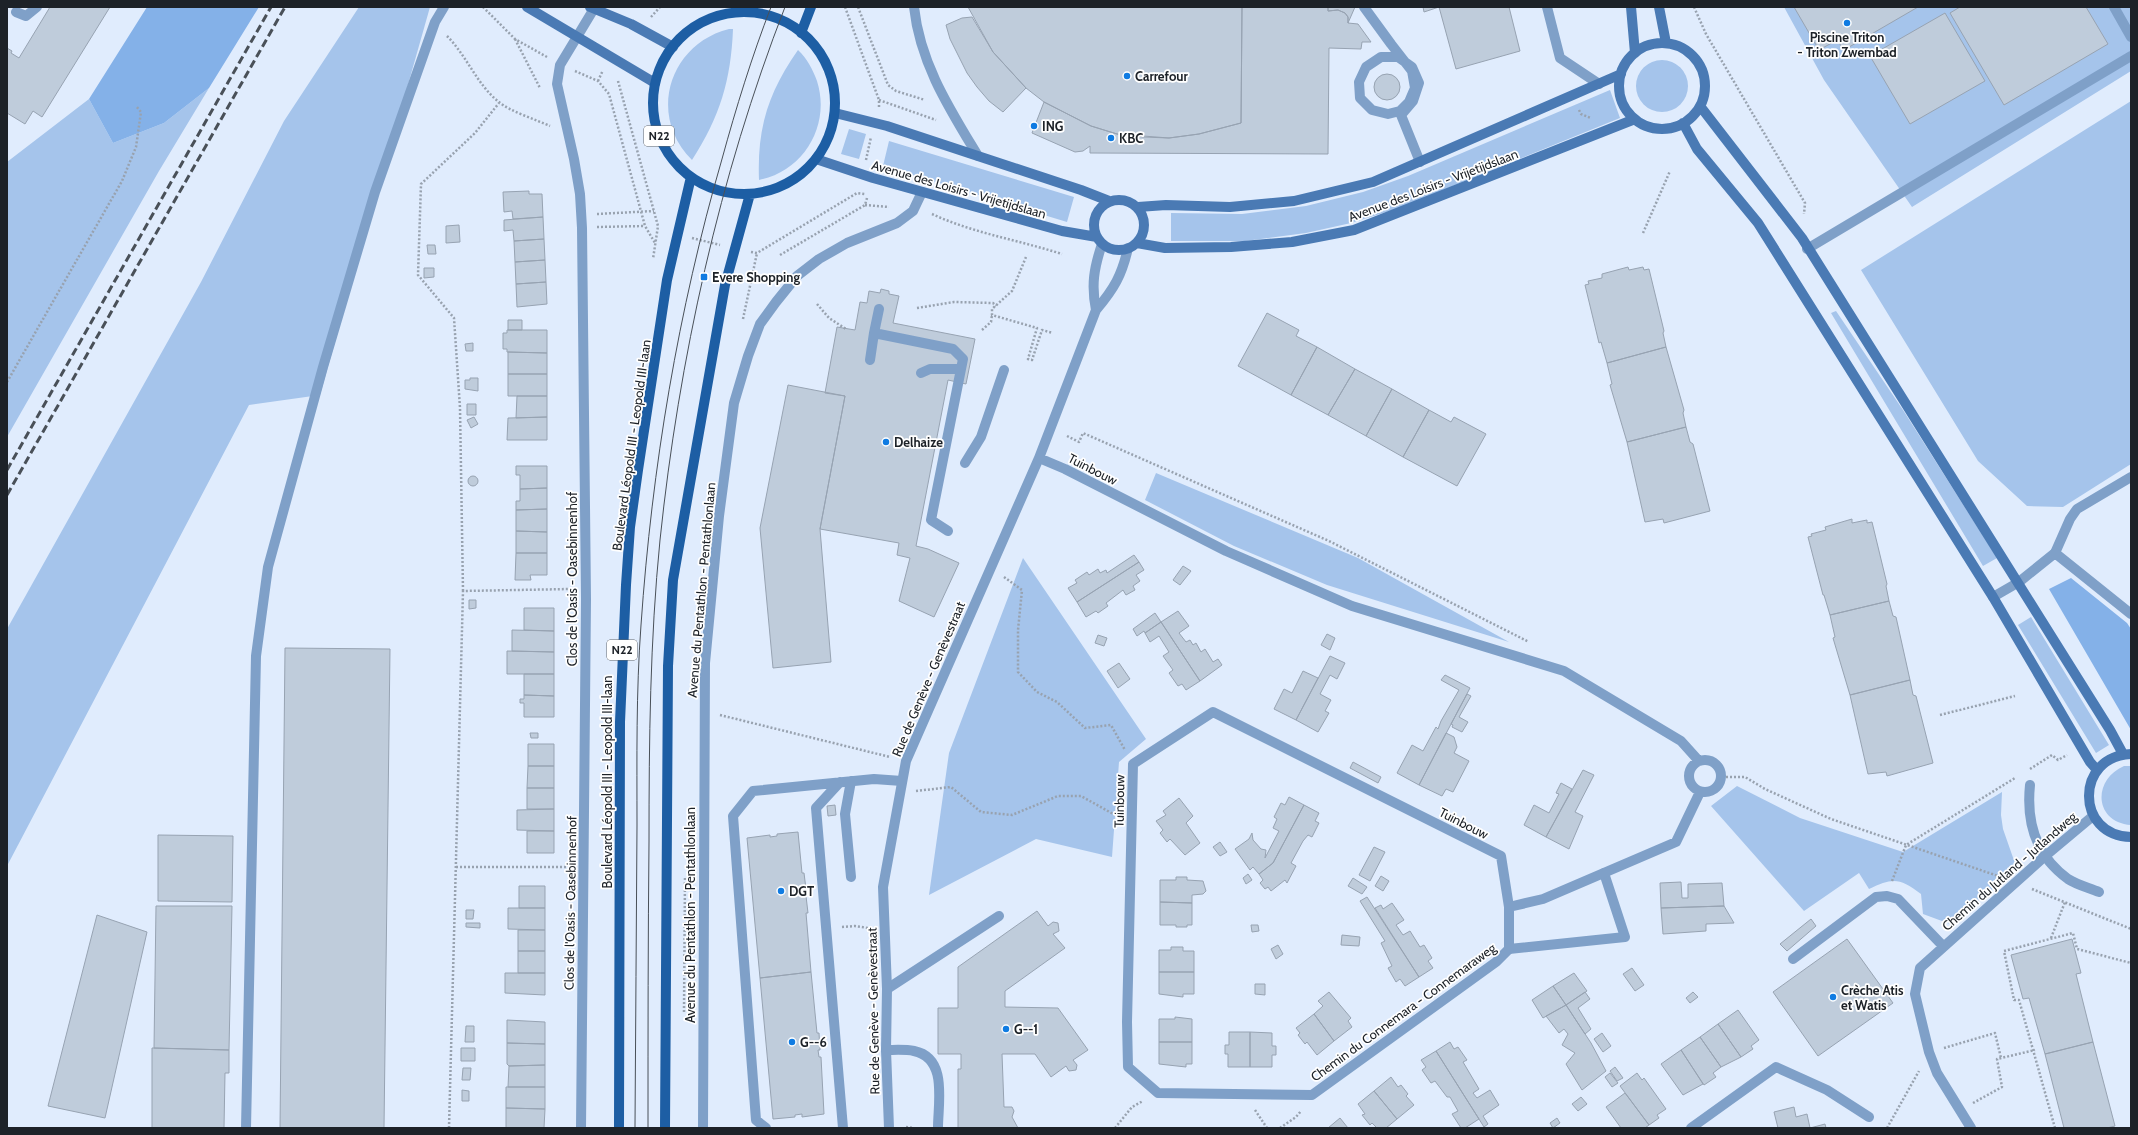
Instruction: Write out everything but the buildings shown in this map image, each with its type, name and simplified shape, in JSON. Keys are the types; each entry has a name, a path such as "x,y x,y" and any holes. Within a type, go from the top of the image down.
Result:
{"main road":[{"path":"802,33 811,7"},
{"name":"N22","path":"748,10 780,20 802,33 817,49 828,69 834,90 835,113 829,137 816,159 798,177 775,189 750,194 725,192 702,184 691,178 672,159 659,136 653,110 655,83 662,64 673,47 688,32 706,21 726,14 748,10"},
{"name":"Boulevard Léopold III - Leopold III-laan","path":"619,1128 620,722 625,600 630,527 667,280 691,178"},
{"path":"665,1128 668,666 673,580 704,394 725,285 750,194"}],"street":[{"path":"16,12 26,16 37,7"},
{"path":"246,1128 256,656 268,567 323,367 375,192 434,22 444,7"},
{"path":"527,7 575,37 655,83"},
{"path":"914,7 924,56 939,92 978,156"},
{"path":"1364,7 1412,71 1415,88 1409,102 1400,111 1388,114 1372,110 1360,98 1359,82 1366,67 1381,57 1398,57 1412,67 1419,83 1413,101 1401,115 1420,162"},
{"path":"1546,7 1560,58 1599,84"},
{"path":"1631,7 1635,53"},
{"path":"1659,7 1666,43"},
{"path":"2114,7 2131,37"},
{"path":"593,8 631,24 673,47"},
{"name":"Clos de l'Oasis - Oasebinnenhof","path":"580,1128 584,589 582,228 574,159 557,84 560,65 593,8"},
{"path":"1666,43 1674,45 1689,53 1700,66 1705,81 1705,90 1700,106 1690,119 1667,128 1658,128 1642,124 1629,113 1621,98 1620,82 1621,74 1627,62 1635,53 1650,45 1666,43"},
{"path":"1807,249 2131,56"},
{"name":"Avenue des Loisirs - Vrijetijdslaan","path":"1138,207 1172,205 1230,207 1294,201 1373,182 1621,74"},
{"path":"1700,106 1802,238 1807,249 2019,582 2110,730 2127,754 2109,760 2097,770 2091,781 2088,792 2089,805 2093,816 2105,829 2121,837 2131,837"},
{"path":"835,113 875,123 978,156 1081,190 1109,201 1124,200 1138,207 1142,214 1144,229 1133,246 1115,250 1099,241"},
{"name":"Avenue des Loisirs - Vrijetijdslaan","path":"1133,246 1165,248 1231,247 1292,242 1354,230 1636,119"},
{"path":"1683,123 1697,149 1758,223 1993,597 2090,762 2097,770"},
{"name":"Avenue des Loisirs - Vrijetijdslaan","path":"816,159 922,192 1099,241"},
{"name":"Avenue du Pentathlon - Pentathlonlaan","path":"703,1128 705,663 719,516 734,403 748,356 760,324 797,276 819,259 847,243 897,223 914,212 922,192"},
{"path":"1096,310 1092,292 1099,241 1094,230 1095,217 1102,206 1109,201"},
{"name":"Rue de Genève - Genèvestraat","path":"890,1128 886,1050 887,989 883,887 906,761 1039,458 1096,310 1112,291 1133,246"},
{"path":"870,360 879,309"},
{"path":"874,333 952,349 963,359 931,520 948,531"},
{"path":"921,373 930,369 961,369"},
{"path":"965,463 981,437 1004,370"},
{"name":"Tuinbouw","path":"1039,458 1065,469 1226,551 1352,606 1564,671 1681,741 1699,761"},
{"path":"1993,597 2019,582 2056,553 2076,509 2131,477"},
{"path":"2056,553 2131,614"},
{"name":"Tuinbouw","path":"1158,1092 1128,1067 1127,1022 1133,764 1213,712 1501,856 1509,907 1509,949"},
{"path":"1707,760 1715,762 1720,769 1722,777 1720,784 1715,790 1700,792 1690,781 1689,773 1692,766 1699,761 1707,760"},
{"path":"851,781 845,814 851,877"},
{"path":"766,1128 756,1120 733,816 753,791 851,781 902,781"},
{"path":"840,782 816,808 843,1128"},
{"path":"2030,785 2028,804 2030,821 2044,857 2069,880 2100,892"},
{"path":"1509,907 1543,899 1676,842 1700,792"},
{"name":"Chemin du Jutland - Jutlandweg","path":"1971,1128 1937,1073 1929,1052 1915,994 1920,968 1942,946 2093,816"},
{"path":"1509,949 1625,937 1604,873"},
{"path":"1793,960 1876,897 1887,896"},
{"name":"Chemin du Jutland - Jutlandweg","path":"1887,896 1898,899 1942,946"},
{"path":"887,989 999,916"},
{"name":"Chemin du Connemara - Connemaraweg","path":"1158,1092 1312,1095 1496,962 1509,949"},
{"path":"886,1050 913,1050 923,1054 935,1064 938,1075 938,1128"},
{"path":"1691,1128 1776,1067 1827,1090 1869,1117"}],"path":[{"path":"483,7 515,38 560,65 598,81 609,94 645,226 655,243 662,246"},
{"path":"624,66 618,78 658,226 677,234 757,253 857,193 875,123 879,100 845,7"},
{"path":"858,7 888,85 896,91 925,100"},
{"path":"1694,7 1706,34 1805,203 1802,238"},
{"path":"434,22 460,48 482,84 499,103 552,126"},
{"path":"598,81 604,68"},
{"path":"449,1128 463,591 460,408 454,318 418,275 421,184 476,134 499,103"},
{"path":"7,382 122,181 136,147 141,112 136,106"},
{"path":"1643,233 1670,171"},
{"path":"865,205 867,198"},
{"path":"780,255 865,205 895,208"},
{"path":"581,214 654,212"},
{"path":"932,214 957,226 1034,245 1062,254"},
{"path":"582,228 645,226"},
{"path":"982,330 991,322 992,309 1012,291 1026,257"},
{"path":"917,308 954,302 993,303 996,306"},
{"path":"817,304 829,318 846,329"},
{"path":"992,315 1037,328 1028,359 1032,360 1042,330 1053,333"},
{"path":"1067,436 1079,442 1083,433 1329,542 1534,644"},
{"path":"990,567 1022,590 1018,630 1018,672 1037,692 1057,702 1085,728 1111,725 1133,764"},
{"path":"463,591 584,589"},
{"path":"1940,715 2015,696"},
{"path":"704,711 906,761"},
{"path":"2029,769 2052,755 2058,760 2070,753"},
{"path":"1722,777 1745,776 1765,789 1830,819 2015,882 2131,929"},
{"path":"1887,896 1906,845 2017,777"},
{"path":"899,794 951,786 981,812 1012,815 1058,796 1081,796 1131,824"},
{"path":"456,867 583,867"},
{"path":"2051,938 2065,902"},
{"path":"835,927 855,926 871,928"},
{"path":"2055,1128 2035,1050 2020,1000 2014,1000 2004,951 2073,933 2078,949 2131,963"},
{"path":"1887,1128 1929,1052 1995,1033 2001,1058"},
{"path":"1961,1111 2002,1087 1997,1059 2035,1050"},
{"path":"1115,1128 1132,1107 1158,1092"}],"shaded area":[{"path":"147,7 259,7 209,88 164,123 113,143 89,99"},
{"path":"359,7 430,7 320,395 249,405 7,866 7,629 201,282 284,121"},
{"path":"1784,7 2131,7 2131,71 1912,207 1824,80"},
{"path":"729,29 733,29 727,82 710,129 692,160 678,142 670,123 668,103 671,84 679,65 692,50 708,37"},
{"path":"798,50 809,64 817,81 820,98 820,114 817,129 810,144 801,156 789,167 775,175 759,180 760,144 766,112 779,81"},
{"path":"1657,60 1667,60 1681,67 1688,81 1688,91 1681,105 1667,112 1657,112 1647,108 1640,101 1636,91 1636,81 1640,71 1647,64"},
{"path":"209,88 159,171 7,437 7,162 89,99 113,143 164,123"},
{"path":"1610,90 1620,118 1396,209 1351,223 1306,233 1245,241 1171,241 1171,213 1242,214 1306,206 1363,192 1408,176"},
{"path":"2131,101 2131,464 2063,507 2027,506 1978,461 1861,270"},
{"path":"849,129 866,134 859,159 841,154"},
{"path":"889,141 1074,197 1067,222 883,166"},
{"path":"1836,311 1903,410 1997,558 1983,566 1831,313"},
{"path":"1156,473 1358,558 1509,642 1327,585 1234,546 1145,500"},
{"path":"1023,558 1146,739 1119,762 1112,857 1036,839 929,895 949,753"},
{"path":"2071,578 2127,623 2131,629 2131,730 2049,589"},
{"path":"2031,617 2109,745 2096,753 2018,625"},
{"path":"2124,766 2131,766 2131,825 2119,822 2110,816 2104,809 2102,800 2102,790 2106,781 2114,772"},
{"path":"1737,786 1800,818 1903,852 2002,792 2001,815 2003,829 2017,869 1950,924 1923,914 1921,894 1902,882 1884,882 1869,889 1859,873 1804,911 1711,806"}],"tram line":[{"path":"635,1128 639,650 652,507 669,390 692,274 706,216 733,121 751,63 771,7"},
{"path":"648,1128 649,804 651,691 654,615 660,540 668,472 690,337 721,203 761,71 785,7"}],"railway":[{"path":"7,470 271,7"},
{"path":"7,495 285,7"}],"place":[{"name":"Piscine Triton - Triton Zwembad","path":"1847,23"},
{"name":"Carrefour","path":"1127,76"},
{"name":"ING","path":"1034,126"},
{"name":"KBC","path":"1111,138"},
{"name":"Evere Shopping","path":"704,277"},
{"name":"Delhaize","path":"886,442"},
{"name":"DGT","path":"781,891"},
{"name":"Crèche Atis et Watis","path":"1833,997"},
{"name":"G--1","path":"1006,1029"},
{"name":"G--6","path":"792,1042"}]}
